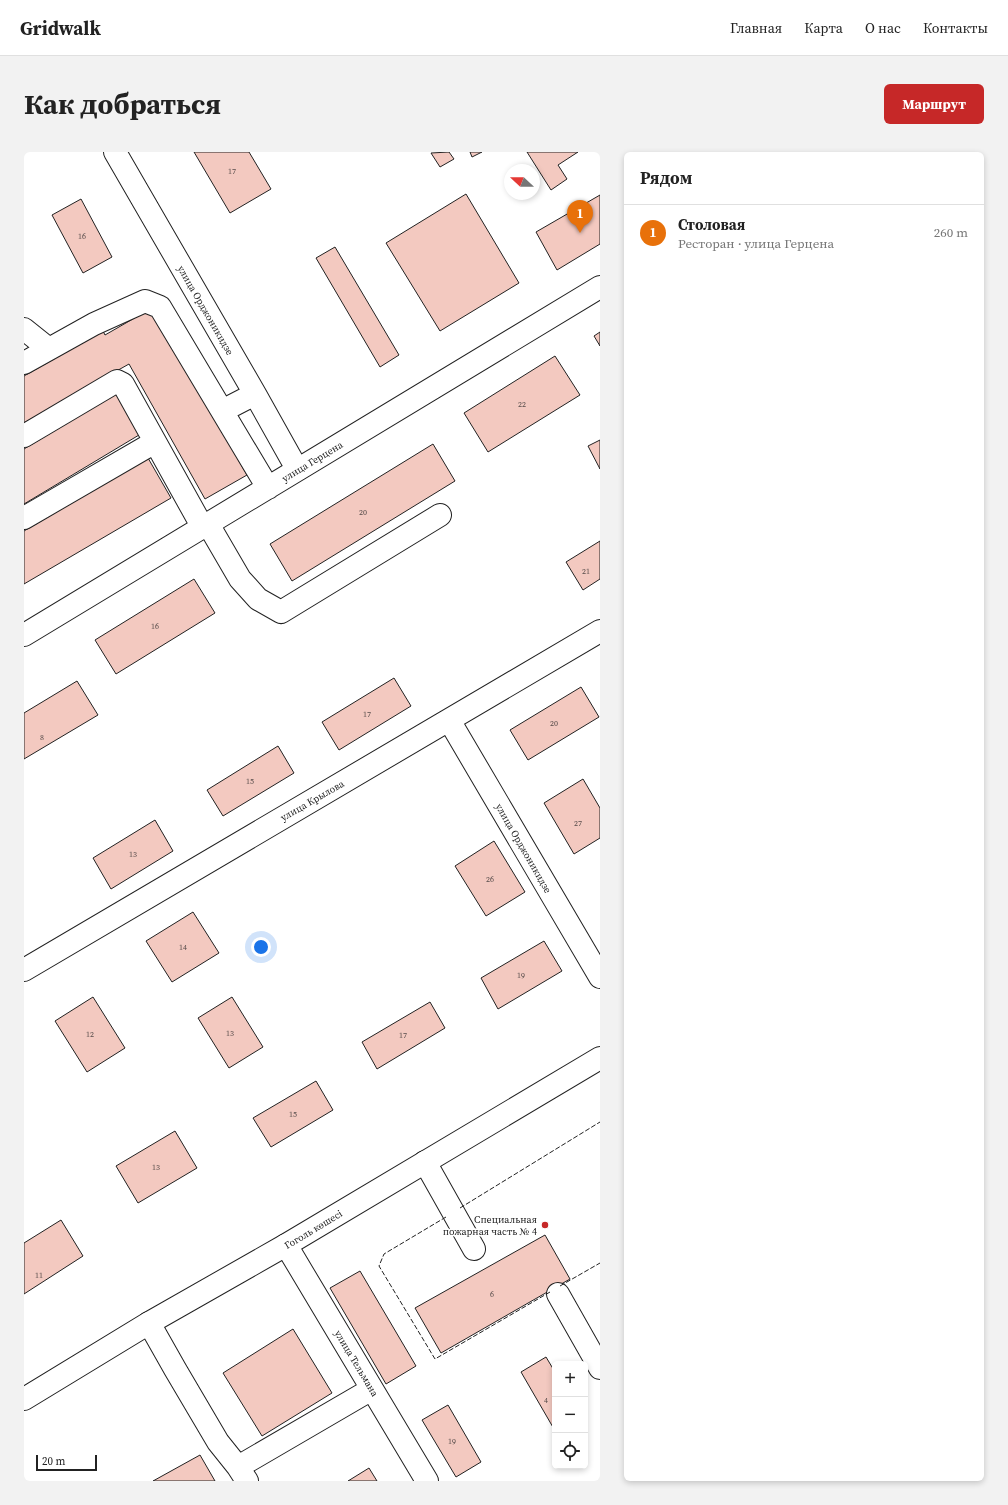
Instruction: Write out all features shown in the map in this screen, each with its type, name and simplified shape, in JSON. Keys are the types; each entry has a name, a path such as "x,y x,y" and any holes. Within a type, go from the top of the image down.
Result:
{"street":[{"name":"улица Орджоникидзе","path":"115,152 297,469"},
{"name":"улица Герцена","path":"24,636 297,469 600,287"},
{"path":"24,363 94,324 145,300 160,307 268,488"},
{"path":"24,329 49,349"},
{"path":"24,436 118,381 123,384 155,442 205,526 240,579 258,599 281,612 440,515"},
{"path":"222,412 255,394"},
{"path":"24,518 155,442"},
{"name":"улица Крылова","path":"24,970 600,631"},
{"name":"улица Орджоникидзе","path":"449,720 600,977"},
{"name":"Гоголь көшесі","path":"24,1399 149,1323 286,1245 600,1058"},
{"path":"425,1162 474,1249"},
{"name":"улица Тельмана","path":"286,1245 427,1481"},
{"path":"558,1294 600,1368"},
{"path":"149,1323 218,1442 243,1474 372,1389"}],"building":[{"path":"194,152 249,152 271,189 230,213"},
{"path":"449,152 454,159 440,167 431,153"},
{"path":"470,152 482,152 472,157"},
{"path":"527,152 578,152 558,165 567,179 551,190 540,173 540,164 535,164"},
{"path":"466,194 519,283 440,331 386,243"},
{"path":"600,195 600,244 557,270 536,232"},
{"path":"81,199 112,257 83,273 52,215"},
{"path":"335,247 399,355 380,367 316,258"},
{"path":"152,308 247,475 205,499 129,364 24,423 24,376 103,331 105,335"},
{"path":"600,332 600,346 594,336"},
{"path":"555,356 580,395 488,452 464,413"},
{"path":"120,391 144,432 24,504 24,449"},
{"path":"600,440 600,469 588,446"},
{"path":"433,444 455,481 292,581 270,544"},
{"path":"148,458 171,498 24,584 24,531"},
{"path":"600,541 600,579 583,590 566,562"},
{"path":"194,579 215,613 116,674 95,640"},
{"path":"394,678 411,706 339,750 322,722"},
{"path":"77,681 98,715 24,759 24,713"},
{"path":"581,687 599,717 528,760 510,730"},
{"path":"278,746 294,773 223,816 207,790"},
{"path":"583,779 600,808 600,838 574,854 544,803"},
{"path":"155,820 173,851 111,889 93,858"},
{"path":"494,841 525,892 486,916 455,866"},
{"path":"193,912 219,953 172,982 146,941"},
{"path":"544,941 562,971 498,1009 481,978"},
{"path":"93,997 125,1048 87,1072 55,1021"},
{"path":"232,997 263,1047 229,1068 198,1018"},
{"path":"430,1002 445,1028 377,1069 362,1042"},
{"path":"316,1081 333,1110 271,1147 253,1118"},
{"path":"175,1131 197,1168 138,1203 116,1166"},
{"path":"61,1220 83,1256 24,1294 24,1243"},
{"path":"545,1235 570,1279 441,1353 415,1308"},
{"path":"360,1271 416,1366 386,1384 330,1288"},
{"path":"293,1329 332,1393 262,1436 223,1373"},
{"path":"546,1357 552,1367 552,1426 521,1372"},
{"path":"448,1405 481,1462 456,1477 422,1420"},
{"path":"200,1455 215,1481 153,1481"},
{"path":"369,1468 377,1481 348,1481"}],"fence":[{"path":"460,1208 600,1122"},
{"path":"446,1217 384,1254 379,1266 435,1359 550,1292"},
{"path":"560,1286 600,1263"}],"place":[{"name":"Столовая","path":"580,233"},
{"name":"Специальная пожарная часть № 4","path":"545,1225"}]}
